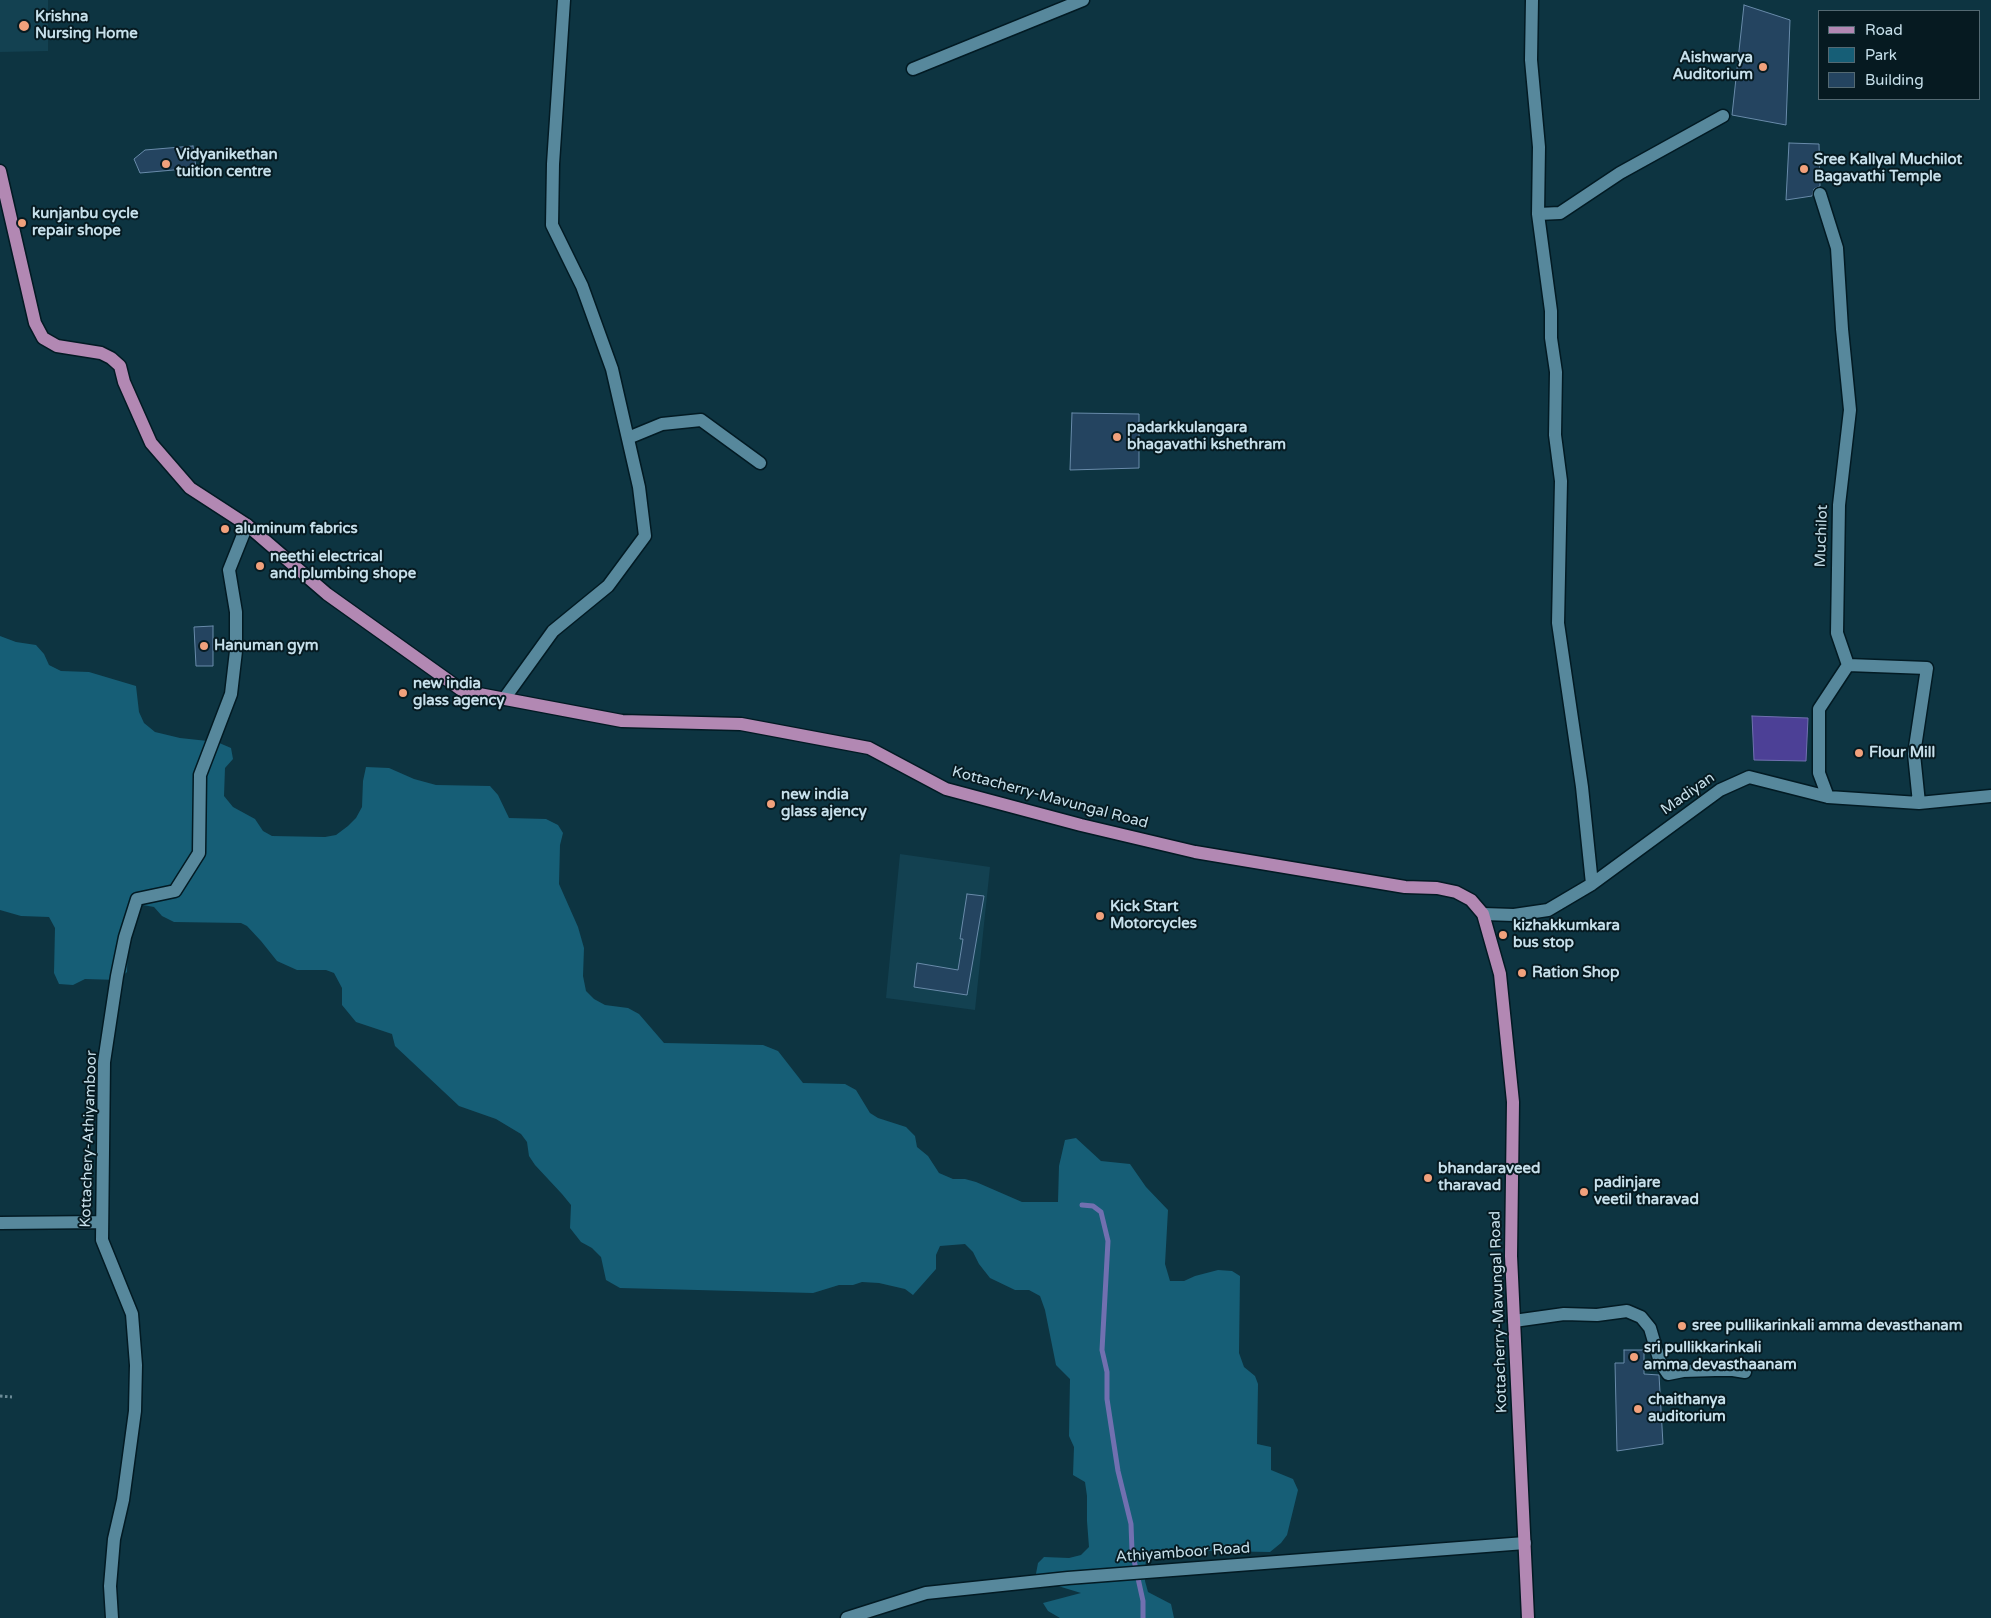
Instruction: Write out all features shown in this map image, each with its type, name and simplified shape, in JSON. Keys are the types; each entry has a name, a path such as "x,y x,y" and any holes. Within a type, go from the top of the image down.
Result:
{"main road":[{"name":"Kottacherry-Mavungal Road","path":"0,171 35,323 43,338 57,346 101,353 111,358 120,366 124,382 151,443 190,488 247,525 327,594 463,691 622,722 741,724 869,748 946,789 1072,823 1195,852 1405,888 1437,888 1456,892 1471,900 1483,914 1500,974 1513,1102 1510,1256 1528,1618"}],"street":[{"path":"504,700 553,631 608,586 645,536 639,486 612,369 582,286 552,225 553,164 564,0"},
{"path":"913,69 1083,0"},
{"path":"1532,0 1531,60 1539,147 1538,214 1551,311 1551,338 1556,372 1555,435 1561,481 1558,623 1582,787 1592,884"},
{"path":"1538,214 1560,213 1620,173 1723,116"},
{"name":"Muchilot","path":"1820,194 1837,248 1850,410 1839,505 1836,633 1848,665"},
{"path":"628,438 662,424 701,420 760,463"},
{"name":"Kottachery-Athiyamboor","path":"112,1618 110,1586 114,1539 123,1500 135,1411 136,1365 132,1314 102,1240 104,1062 117,976 125,938 137,899 175,891 199,853 200,775 231,694 236,651 236,612 229,570 247,525"},
{"path":"1828,798 1819,773 1819,709 1848,665 1927,668 1914,754 1919,803"},
{"name":"Madiyan","path":"1483,914 1514,915 1548,910 1592,884 1720,790 1749,777 1828,798 1919,803 1991,796"},
{"path":"0,1223 102,1222"},
{"path":"1514,1321 1564,1314 1597,1315 1627,1311 1641,1316 1650,1328 1660,1362 1668,1374 1715,1370 1745,1372"},
{"name":"Athiyamboor Road","path":"848,1618 926,1592 1119,1573 1525,1543"}],"path":[{"path":"0,1396 12,1397"}],"shaded area":[{"name":"Krishna Nursing Home","path":"0,0 48,0 48,51 0,52"},
{"path":"1752,716 1808,718 1806,761 1754,760"},
{"path":"900,854 990,867 975,1010 886,998"}],"green space":[{"path":"0,636 16,642 36,645 44,654 49,665 61,671 89,672 136,686 139,712 144,723 155,732 180,738 217,742 231,748 233,759 225,768 224,796 233,807 255,819 263,831 272,836 325,837 336,835 356,818 362,807 363,781 366,767 389,768 414,779 436,785 490,786 498,795 509,818 546,819 558,825 563,833 560,845 559,884 578,927 584,948 583,976 586,991 594,999 605,1005 628,1008 639,1014 664,1043 763,1045 778,1051 803,1083 845,1084 856,1090 870,1113 878,1118 906,1127 915,1136 917,1147 928,1156 939,1173 953,1179 965,1179 976,1182 1022,1202 1058,1202 1059,1166 1065,1140 1076,1138 1101,1161 1130,1164 1146,1187 1168,1210 1165,1264 1170,1281 1184,1281 1218,1270 1232,1271 1240,1276 1239,1353 1244,1367 1255,1376 1258,1384 1257,1444 1271,1447 1271,1470 1293,1479 1298,1490 1287,1535 1270,1552 1157,1550 1146,1552 1145,1581 1148,1592 1171,1604 1174,1618 1060,1618 1048,1611 1043,1603 1081,1593 1035,1579 1038,1563 1044,1557 1069,1558 1081,1555 1089,1547 1085,1482 1073,1475 1074,1447 1069,1436 1070,1379 1056,1365 1045,1310 1040,1296 1029,1290 1015,1290 990,1278 979,1264 973,1252 965,1244 940,1246 936,1255 936,1269 913,1295 905,1289 879,1283 862,1282 853,1285 839,1285 813,1293 620,1288 606,1280 601,1257 592,1248 581,1242 570,1228 571,1205 535,1165 529,1156 527,1142 521,1134 496,1119 459,1106 395,1046 392,1034 356,1022 342,1005 342,988 334,973 326,970 297,970 277,961 247,926 241,923 174,922 162,916 154,907 137,904 129,910 127,972 118,980 85,979 73,985 59,984 54,973 55,928 49,917 21,916 0,910"}],"building":[{"name":"Aishwarya Auditorium","path":"1744,5 1790,20 1786,125 1732,115"},
{"name":"Sree Kallyal Muchilot Bagavathi Temple","path":"1789,143 1819,144 1820,186 1814,189 1812,196 1786,200"},
{"name":"Vidyanikethan tuition centre","path":"193,146 196,168 140,173 134,159 145,150"},
{"path":"1072,413 1139,414 1139,468 1070,470"},
{"name":"Hanuman gym","path":"213,626 213,666 196,666 194,627"},
{"path":"967,894 984,896 967,995 914,987 917,963 958,970 963,939 960,939"},
{"name":"chaithanya auditorium","path":"1624,1350 1644,1350 1644,1374 1659,1375 1663,1444 1617,1451 1615,1363 1624,1363"}],"waterway":[{"path":"1082,1205 1093,1206 1101,1212 1108,1241 1102,1350 1107,1372 1107,1399 1118,1471 1131,1524 1132,1551 1143,1601 1143,1618"}],"place":[{"name":"Krishna Nursing Home","path":"24,26"},
{"name":"Aishwarya Auditorium","path":"1763,67"},
{"name":"Vidyanikethan tuition centre","path":"166,164"},
{"name":"Sree Kallyal Muchilot Bagavathi Temple","path":"1804,169"},
{"name":"kunjanbu cycle repair shope","path":"22,223"},
{"name":"padarkkulangara bhagavathi kshethram","path":"1117,437"},
{"name":"aluminum fabrics","path":"225,529"},
{"name":"neethi electrical and plumbing shope","path":"260,566"},
{"name":"Hanuman gym","path":"204,646"},
{"name":"new india glass agency","path":"403,693"},
{"name":"Flour Mill","path":"1859,753"},
{"name":"new india glass ajency","path":"771,804"},
{"name":"Kick Start Motorcycles","path":"1100,916"},
{"name":"kizhakkumkara bus stop","path":"1503,935"},
{"name":"Ration Shop","path":"1522,973"},
{"name":"bhandaraveed tharavad","path":"1428,1178"},
{"name":"padinjare veetil tharavad","path":"1584,1192"},
{"name":"sree pullikarinkali amma devasthanam","path":"1682,1326"},
{"name":"sri pullikkarinkali amma devasthaanam","path":"1634,1357"},
{"name":"chaithanya auditorium","path":"1638,1409"}]}
